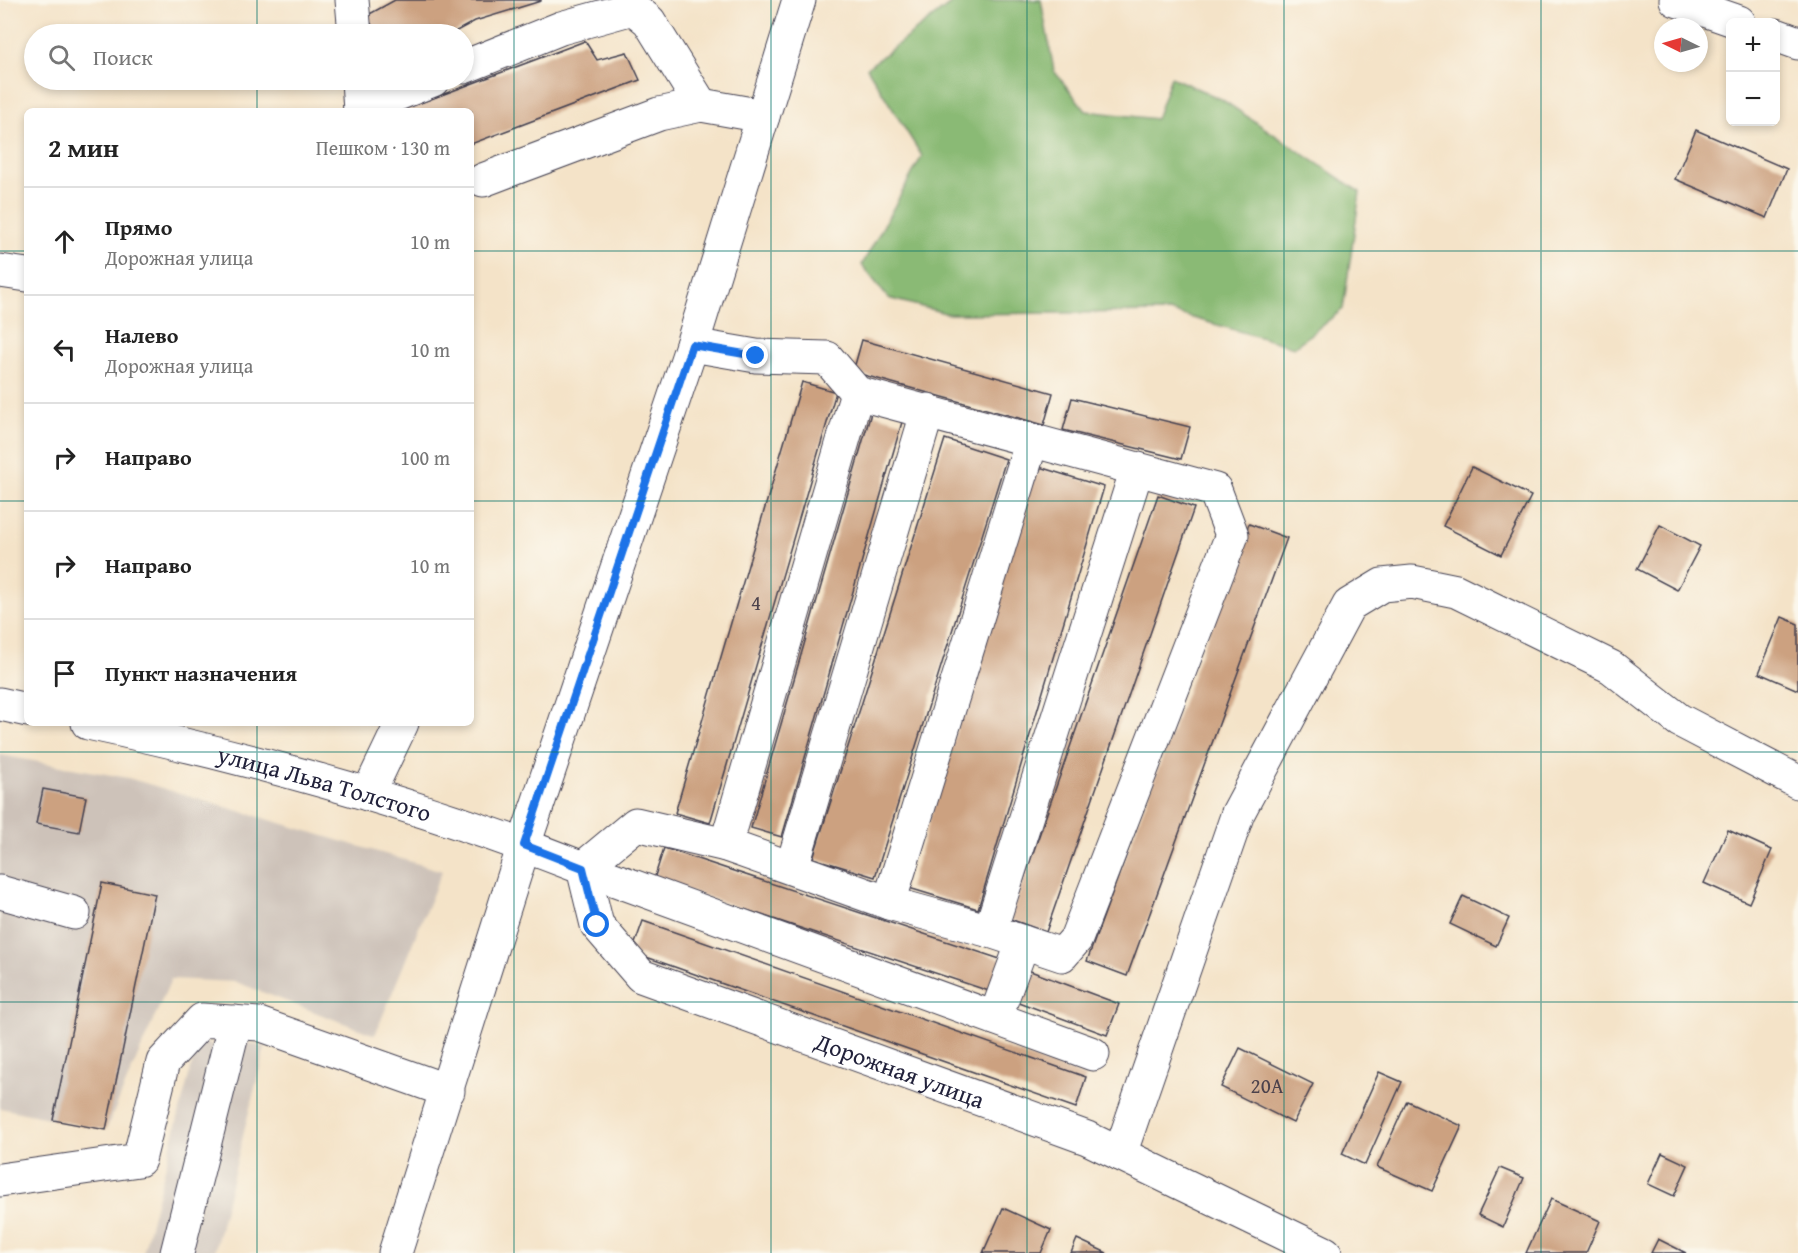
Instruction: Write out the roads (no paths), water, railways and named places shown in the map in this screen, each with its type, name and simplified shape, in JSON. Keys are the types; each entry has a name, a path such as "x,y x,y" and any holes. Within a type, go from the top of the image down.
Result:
{"street":[{"path":"395,1253 524,845 692,345 799,0"},
{"path":"1676,0 1728,18"},
{"path":"474,63 561,28 633,8 649,21 701,105"},
{"path":"1780,36 1798,43"},
{"path":"359,100 396,90"},
{"path":"483,180 658,114 701,105 763,116"},
{"path":"0,272 24,275"},
{"path":"583,868 636,824 726,845 889,903 990,930 1062,954 1076,939 1232,535 1215,490 928,410 858,393 827,358 756,356 692,345"},
{"path":"726,845 858,393"},
{"path":"792,867 928,410"},
{"path":"889,903 1032,440"},
{"path":"990,930 1137,468"},
{"path":"1120,1154 1238,813 1349,605 1382,585 1412,582 1456,591 1611,667 1679,720 1798,782"},
{"path":"0,704 24,709"},
{"name":"улица Льва Толстого","path":"102,726 186,744 368,794 524,845"},
{"path":"368,794 401,726"},
{"path":"524,845 1093,1054"},
{"name":"Дорожная улица","path":"583,868 597,925 641,976 1087,1138 1325,1253"},
{"path":"0,892 74,913"},
{"path":"995,1018 1023,942"},
{"path":"0,1180 139,1160 163,1062 202,1020 259,1024 448,1091"},
{"path":"177,1253 235,1022"}]}
